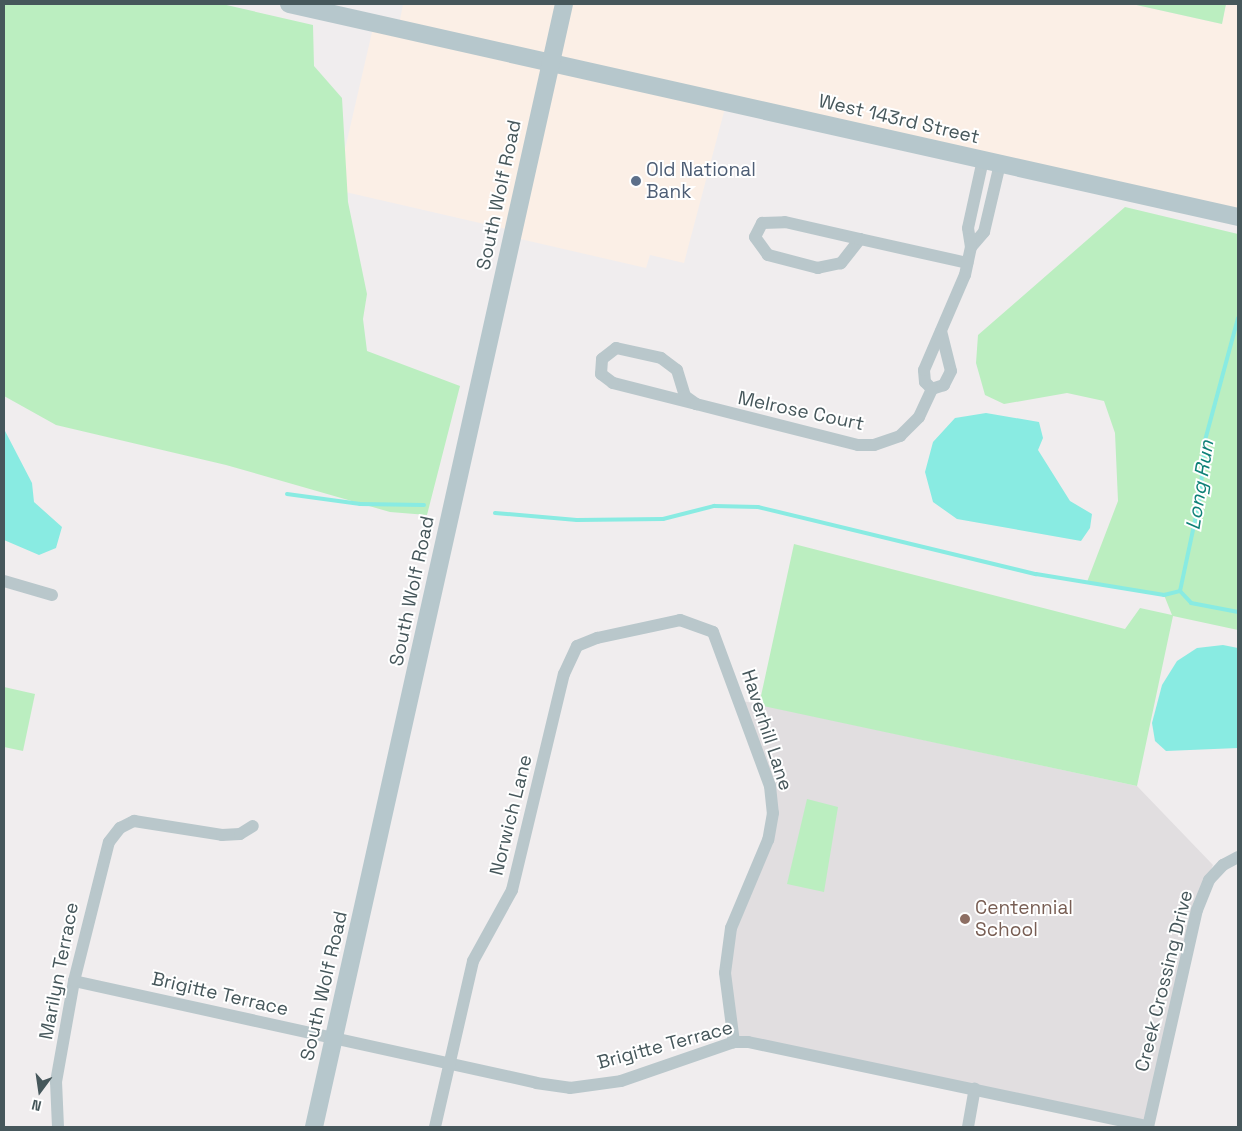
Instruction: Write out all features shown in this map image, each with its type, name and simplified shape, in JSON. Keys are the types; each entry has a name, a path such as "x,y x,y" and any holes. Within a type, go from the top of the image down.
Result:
{"main road":[{"name":"West 143rd Street","path":"289,4 1238,217"},
{"name":"South Wolf Road","path":"314,1127 564,4"}],"street":[{"path":"941,331 952,371 944,386 932,389 925,382 924,370 967,263 971,247 968,228 992,162"},
{"path":"860,239 836,266 818,268 768,255 755,238 759,226 770,220 860,239 967,263"},
{"name":"Melrose Court","path":"696,404 685,396 676,370 661,358 616,348 602,359 601,374 613,383 842,442 874,445 910,428 932,389"},
{"path":"4,581 52,595"},
{"name":"Norwich Lane","path":"435,1127 474,961 512,890 564,674 576,646 597,638 680,620 713,632"},
{"name":"Haverhill Lane","path":"713,632 770,786 773,813 768,840 731,928 726,973 734,1042"},
{"name":"Marilyn Terrace","path":"58,1127 56,1082 74,981 101,859 120,828 149,820 222,835 240,834 253,826"},
{"name":"Creek Crossing Drive","path":"1148,1126 1197,910 1209,880 1223,865 1238,858"},
{"name":"Brigitte Terrace","path":"74,981 449,1064 570,1088 621,1080 734,1042 789,1047 1148,1126"},
{"path":"968,1127 976,1089"}],"shaded area":[{"path":"403,4 559,4 547,58 399,25"},
{"path":"568,4 1132,4 1222,24 1226,4 1238,4 1238,213 556,60"},
{"path":"373,28 544,68 507,229 336,190"},
{"path":"554,68 725,108 684,263 650,255 646,268 516,238"},
{"name":"Centennial School","path":"743,701 1137,786 1213,865 1194,908 1147,1122 736,1039 729,997 733,929 776,813"}],"green space":[{"path":"4,4 222,4 313,25 314,66 342,98 348,202 367,294 363,319 367,351 460,386 427,515 390,512 226,465 56,425 4,396"},
{"path":"1132,4 1226,4 1222,24"},
{"path":"1125,207 1238,234 1238,630 1173,616 1137,786 759,705 794,544 1125,629 1140,608 1172,615 1164,595 1087,582 1118,501 1115,433 1104,401 1067,393 1004,404 985,395 976,363 978,335"},
{"path":"4,687 35,694 23,751 4,747"},
{"path":"807,799 838,807 824,892 787,884"}],"water":[{"path":"986,413 1039,422 1043,438 1038,450 1070,501 1092,514 1090,528 1081,541 957,519 933,502 925,472 933,442 955,418"},
{"path":"4,429 32,483 34,502 62,527 56,548 39,555 4,540"},
{"path":"1223,645 1238,648 1238,748 1166,751 1155,741 1152,723 1162,685 1177,661 1197,648"}],"waterway":[{"name":"Long Run","path":"1238,318 1205,440 1200,497 1180,591 1191,603 1238,612"},
{"path":"287,494 360,504 424,505"},
{"path":"495,513 577,520 663,519 714,506 758,507 1036,574 1164,595 1180,591"}],"place":[{"name":"Old National Bank","path":"636,181"},
{"name":"Centennial School","path":"965,919"}]}
